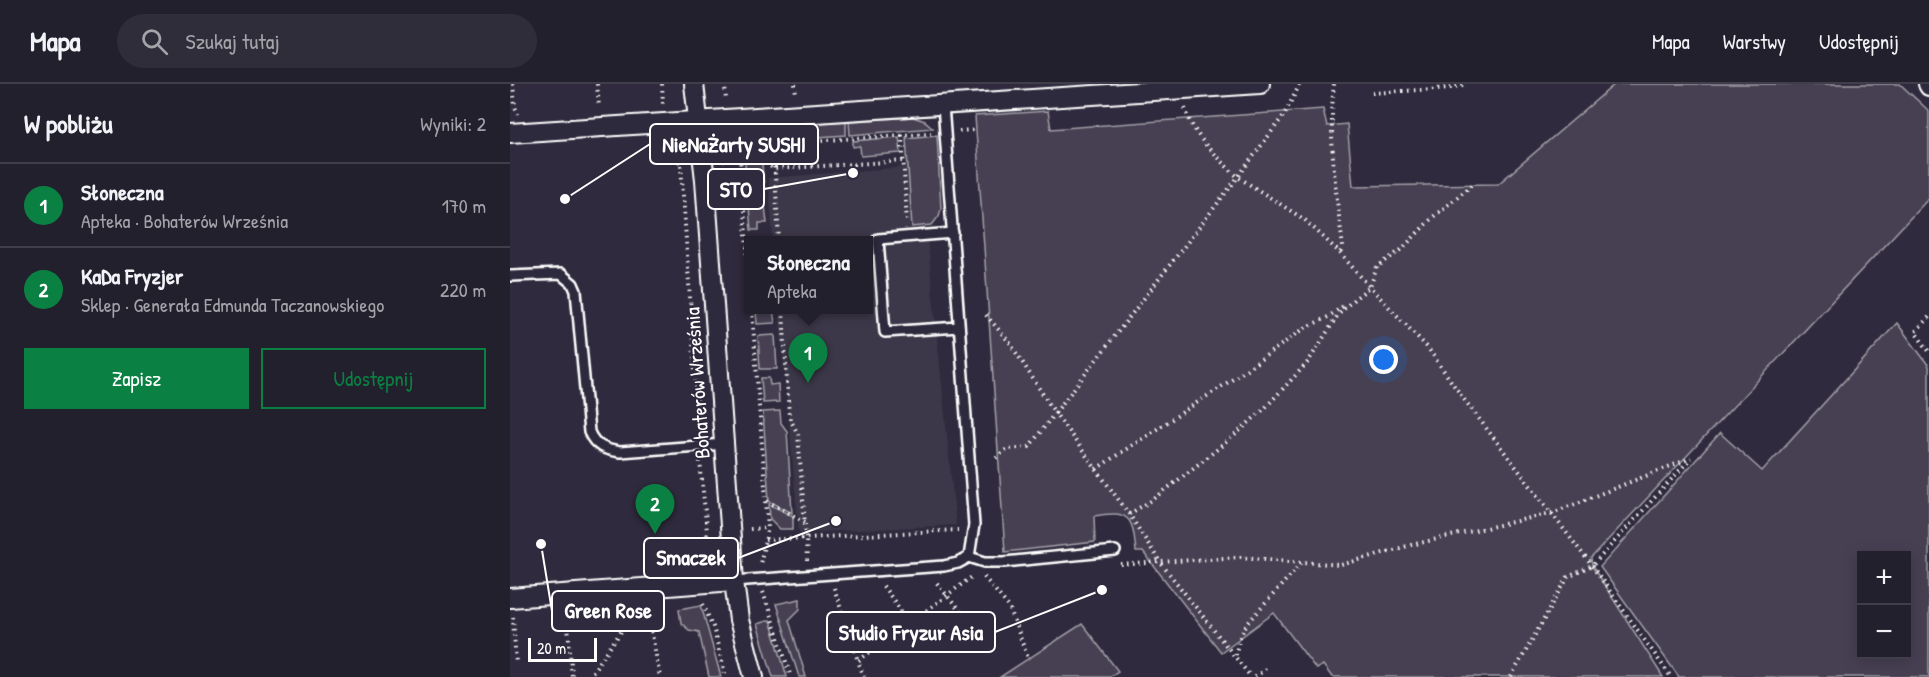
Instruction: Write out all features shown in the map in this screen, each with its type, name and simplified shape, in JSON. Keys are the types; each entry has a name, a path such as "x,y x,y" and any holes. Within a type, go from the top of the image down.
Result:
{"street":[{"name":"Bohaterów Września","path":"694,84 705,180 734,581 739,620 754,677"},
{"path":"510,133 943,105 1063,91 1180,89 1260,84"},
{"path":"510,598 734,581"}],"lane":[{"path":"943,105 974,530 969,557"},
{"path":"953,233 878,239 885,332 959,327"},
{"path":"510,276 561,273 573,284 576,291 589,432 597,445 620,452 724,444"},
{"path":"734,581 944,566 958,563 969,557 985,562 1004,562 1114,551"}],"path":[{"path":"597,84 599,112"},
{"path":"662,84 664,111"},
{"path":"725,84 726,107"},
{"path":"996,458 1007,449 1029,447 1284,116 1300,84"},
{"path":"1334,84 1331,115 1334,180 1343,247 1340,252"},
{"path":"1372,93 1451,88 1466,84"},
{"path":"1180,89 1193,128 1211,152 1238,177 1305,220 1340,252 1428,348 1460,394 1592,566 1671,677"},
{"path":"738,146 974,130"},
{"path":"902,135 908,237"},
{"path":"729,138 774,169 903,161"},
{"path":"773,143 778,236"},
{"path":"738,146 746,236"},
{"path":"681,164 701,446 700,464 707,532"},
{"path":"1096,469 1305,328 1328,317 1370,287 1377,267 1401,250 1434,216 1472,185"},
{"path":"1129,513 1154,500 1265,408 1308,362 1338,315 1354,299"},
{"path":"752,314 768,528 760,563 764,599 791,677"},
{"path":"783,314 789,417 798,434 807,576"},
{"path":"986,315 1010,343 1055,412 1129,513 1160,562 1251,677"},
{"path":"1929,317 1915,332 1929,351"},
{"path":"1116,566 1240,556 1341,565 1411,545 1552,513 1691,458 1592,566 1568,577 1511,677"},
{"path":"766,501 805,522"},
{"path":"765,540 974,530"},
{"path":"1235,656 1241,634 1248,623 1303,561"},
{"path":"858,661 971,576"},
{"path":"984,576 1009,607 1028,658"},
{"path":"962,577 992,576"},
{"path":"944,578 934,579 961,613"},
{"path":"892,582 881,582 918,634"},
{"path":"846,586 834,587 864,677"},
{"path":"699,600 705,605 709,616 726,677"},
{"path":"656,607 645,608 659,677"},
{"path":"589,677 637,609"},
{"path":"567,614 572,677"},
{"path":"513,617 516,664"},
{"path":"1256,677 1268,667"}],"shaded area":[{"path":"1615,84 1900,84 1929,111 1929,198 1591,558 1592,566 1663,677 1332,677 1323,665 1316,669 1274,613 1221,652 1143,552 1136,552 1131,524 1123,516 1106,514 1094,516 1095,542 1005,552 975,116 1048,111 1051,129 1323,109 1327,126 1347,124 1353,186 1498,184"},
{"path":"913,117 925,121 933,128 850,135 849,121"},
{"path":"846,121 846,135 803,138 803,124"},
{"path":"793,124 794,138 763,141 759,138 758,128"},
{"path":"937,135 941,209 932,225 912,227 906,138"},
{"path":"899,137 901,153 861,156 860,146 853,147 853,141"},
{"path":"750,156 762,164 765,197 748,198 745,164"},
{"path":"920,166 956,525 799,533 779,314 873,314 873,236 773,236 768,178"},
{"path":"765,206 767,223 759,223 759,230 751,230 749,207"},
{"path":"756,314 774,314 775,323 757,324"},
{"path":"1897,323 1929,366 1929,677 1679,677 1600,567 1720,433 1762,471"},
{"path":"775,335 777,369 760,369 758,336"},
{"path":"761,378 769,378 770,385 778,384 779,402 763,403"},
{"path":"780,411 781,423 787,431 792,513 769,501 763,412"},
{"path":"769,504 793,516 793,529 780,529 770,519"},
{"path":"800,599 800,609 789,620 806,677 799,677 776,604"},
{"path":"701,605 721,677 709,677 699,632 689,630 681,623 679,609"},
{"path":"770,620 787,677 773,677 757,624"},
{"path":"1082,624 1118,671 1109,677 1000,677"}],"place":[{"name":"STO","path":"853,173"},
{"name":"NieNaŻarty SUSHI","path":"565,199"},
{"name":"Słoneczna","path":"808,383"},
{"name":"Smaczek","path":"836,521"},
{"name":"KaDa Fryzjer","path":"655,534"},
{"name":"Green Rose","path":"541,544"},
{"name":"Studio Fryzur Asia","path":"1102,590"}]}
